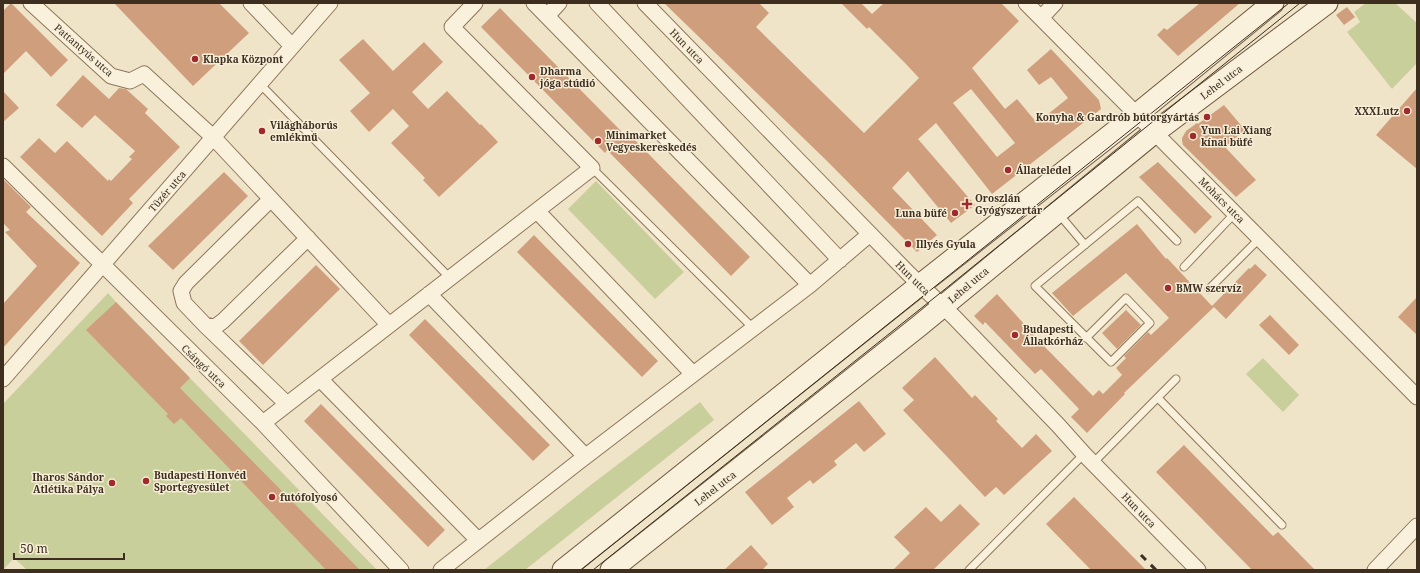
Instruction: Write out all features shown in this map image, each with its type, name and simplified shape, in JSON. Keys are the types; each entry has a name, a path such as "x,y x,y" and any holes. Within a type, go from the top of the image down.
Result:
{"main road":[{"path":"563,570 1136,115 1273,3"},
{"name":"Lehel utca","path":"611,570 919,326 1155,132 1327,3"}],"street":[{"name":"Pattantyús utca","path":"31,3 111,76 130,81 144,74 213,138 389,325"},
{"path":"251,3 292,46"},
{"name":"Tüzér utca","path":"3,379 330,3"},
{"path":"263,423 592,168 452,27 475,3"},
{"path":"534,3 810,285"},
{"path":"547,16 559,3"},
{"path":"597,3 840,260"},
{"name":"Hun utca","path":"645,3 1058,425 1088,459 1198,570"},
{"name":"Mohács utca","path":"1026,3 1417,397"},
{"path":"1041,18 1056,3"},
{"name":"Csángó utca","path":"3,166 263,423 401,570"},
{"path":"271,199 186,283 181,291 184,303 287,404"},
{"path":"537,211 693,374"},
{"path":"441,570 585,456 810,285 870,234"},
{"path":"205,325 215,327 223,321 308,238"},
{"path":"430,294 585,456"},
{"path":"320,379 478,540"},
{"path":"1376,570 1417,526"}],"lane":[{"path":"260,84 450,278"},
{"path":"592,168 753,328"},
{"path":"1086,338 1126,298 1150,323 1110,362 1086,338 1035,286 1138,201 1177,240"},
{"path":"1057,212 1085,245"},
{"path":"1184,267 1235,213"},
{"path":"1209,289 1260,238"},
{"path":"969,570 1088,459 1158,398 1176,379"},
{"path":"1158,398 1282,525"}],"green space":[{"path":"1366,3 1395,3 1417,23 1417,63 1392,89 1347,32 1360,22 1354,12"},
{"path":"596,181 684,272 655,299 568,209"},
{"name":"Budapesti Honvéd Sportegyesület","path":"108,293 377,570 27,570 14,558 3,570 3,404"},
{"path":"1263,358 1299,395 1283,412 1246,374"},
{"path":"700,402 714,420 525,570 484,570 592,484"}],"building":[{"path":"11,3 68,60 51,77 26,51 3,74 3,11"},
{"name":"Klapka Központ","path":"114,3 219,3 249,33 193,86"},
{"path":"664,3 759,3 769,13 756,27 864,133 919,78 869,27 867,29 841,3 861,3 872,14 884,3 1001,3 1019,21 972,68 1005,109 1017,99 1037,123 1068,98 1051,77 1039,85 1027,70 1051,49 1099,100 1101,109 992,194 936,123 918,139 975,205 951,223 908,171 892,188 937,235 917,252 827,161","holes":["971,89 1015,143 997,157 953,103"]},
{"path":"1200,3 1240,3 1178,56 1157,35 1164,28 1167,30"},
{"path":"1347,7 1355,17 1344,25 1336,15"},
{"path":"500,8 624,134 626,131 750,257 731,276 607,150 605,153 481,27"},
{"path":"363,39 393,71 424,42 443,62 412,92 428,109 447,91 498,142 439,197 423,180 425,178 391,143 409,126 393,109 369,132 350,111 370,93 339,60"},
{"path":"83,75 109,99 119,88 126,89 148,109 145,113 180,147 129,199 133,203 102,236 20,157 39,138 55,153 67,141 108,181 109,179 111,181 132,159 129,157 135,151 95,115 82,128 56,105"},
{"name":"XXXLutz","path":"1417,88 1417,169 1376,135"},
{"path":"3,91 19,108 3,122"},
{"path":"1224,105 1245,130 1225,147 1256,180 1236,197 1183,145 1182,141 1186,131"},
{"path":"1158,162 1212,217 1195,234 1139,177"},
{"path":"224,172 248,196 173,270 148,246"},
{"path":"3,179 31,207 26,212 80,263 3,348 3,304 37,266 5,232 10,230 3,223"},
{"path":"1137,224 1166,259 1167,258 1212,306 1249,268 1250,269 1255,264 1267,275 1226,319 1214,307 1124,393 1125,394 1087,433 1071,417 1079,409 1041,369 1035,374 985,322 983,325 974,316 997,294 1042,344 1093,396 1099,390 1103,394 1122,375 1116,368 1126,358 1124,356 1148,332 1151,335 1169,318 1126,273 1073,316 1052,293"},
{"path":"534,235 658,361 642,377 517,252"},
{"path":"316,265 340,289 263,365 239,341"},
{"path":"1417,297 1417,335 1398,317"},
{"path":"116,302 190,378 180,388 360,570 326,570 181,418 174,424 166,416 168,414 86,330"},
{"path":"1126,310 1141,325 1117,349 1102,333"},
{"path":"1270,315 1299,345 1289,355 1259,325"},
{"path":"425,319 550,445 533,461 409,335"},
{"path":"935,357 972,398 975,395 998,419 996,421 1022,448 1036,434 1052,451 1004,495 996,487 985,497 903,410 914,400 902,388"},
{"path":"859,401 886,434 864,452 856,443 834,461 837,465 813,484 810,480 787,498 794,507 772,525 745,492"},
{"path":"321,404 445,530 428,547 304,421"},
{"path":"1184,445 1273,536 1278,532 1315,570 1252,570 1156,472"},
{"path":"1074,497 1146,570 1091,570 1046,524"},
{"path":"960,504 980,524 933,570 893,570 910,553 894,537 926,507 941,522"},
{"path":"751,545 768,564 762,570 724,570"}],"tram line":[{"path":"581,570 1289,3"},
{"path":"593,570 1300,3"}],"railway":[{"path":"1141,555 1156,570"}],"place":[{"name":"Klapka Központ","path":"195,59"},
{"name":"Dharma jóga stúdió","path":"532,77"},
{"name":"XXXLutz","path":"1407,111"},
{"name":"Konyha & Gardrób bútorgyártás","path":"1207,117"},
{"name":"Világháborús emlékmű","path":"262,131"},
{"name":"Yun Lai Xiang kínai büfé","path":"1193,136"},
{"name":"Minimarket Vegyeskereskedés","path":"598,141"},
{"name":"Állateledel","path":"1008,170"},
{"name":"Oroszlán Gyógyszertár","path":"967,204"},
{"name":"Luna büfé","path":"955,213"},
{"name":"Illyés Gyula","path":"908,244"},
{"name":"BMW szervíz","path":"1168,288"},
{"name":"Budapesti Állatkórház","path":"1015,335"},
{"name":"Budapesti Honvéd Sportegyesület","path":"146,481"},
{"name":"Iharos Sándor Atlétika Pálya","path":"112,483"},
{"name":"futófolyosó","path":"272,497"}]}
